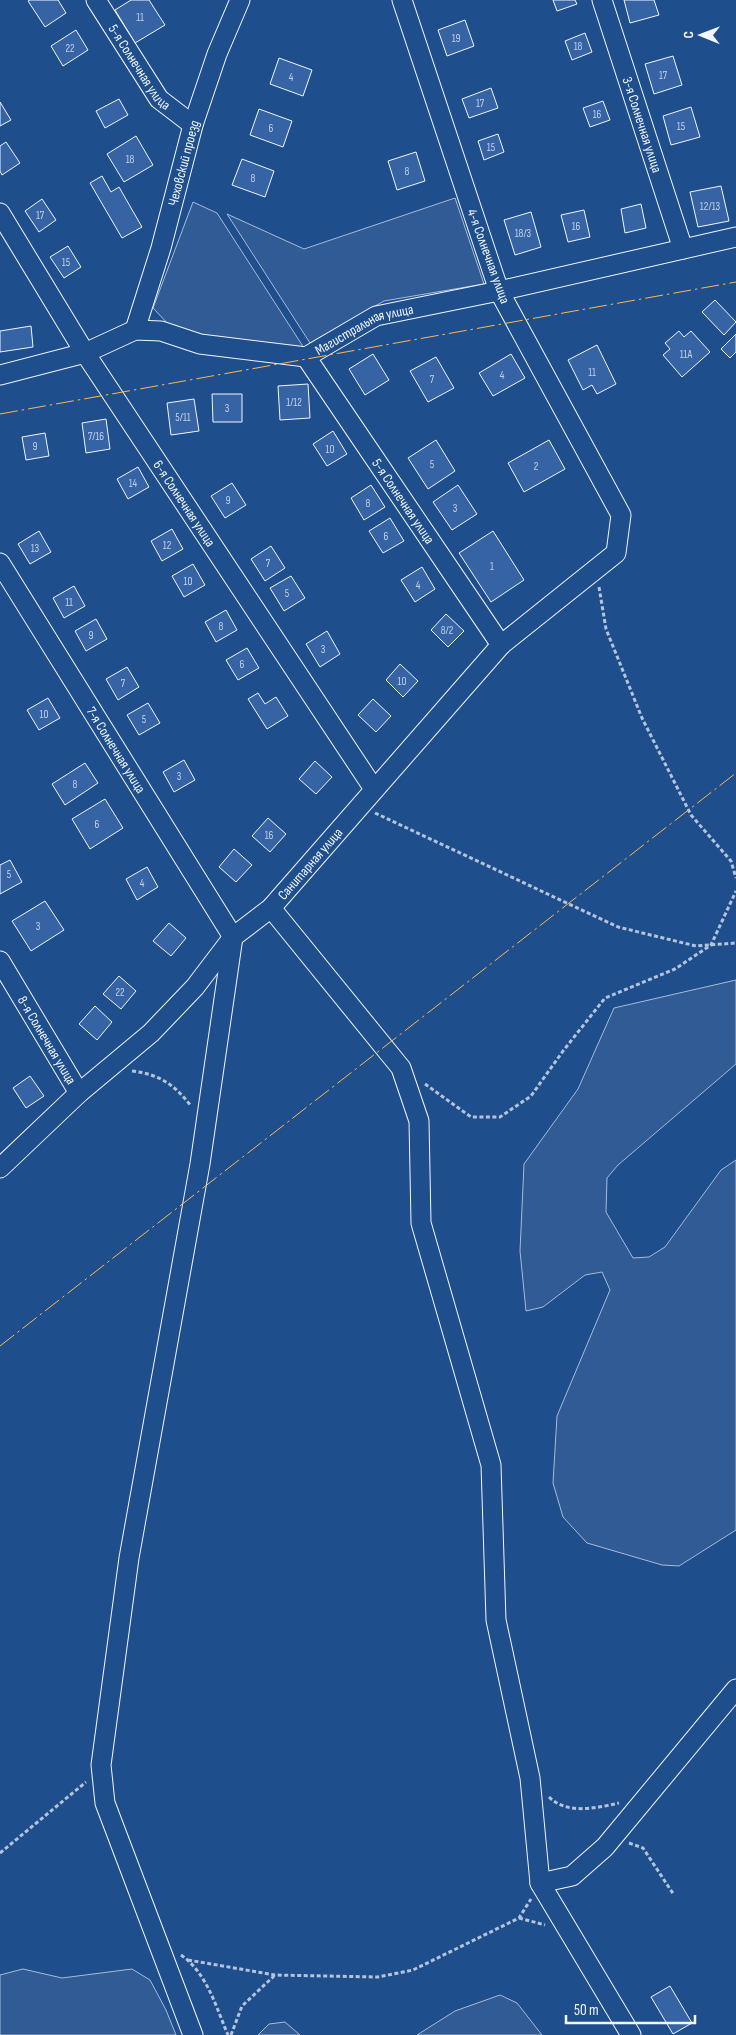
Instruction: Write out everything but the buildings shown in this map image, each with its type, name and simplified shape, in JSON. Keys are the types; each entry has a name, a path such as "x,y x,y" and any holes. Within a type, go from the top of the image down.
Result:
{"street":[{"name":"5-я Солнечная улица","path":"96,0 159,99 193,125"},
{"name":"Чеховский проезд","path":"135,330 161,248 193,125 217,54 240,0"},
{"name":"4-я Солнечная улица","path":"402,0 499,291 621,515 616,553"},
{"name":"3-я Солнечная улица","path":"602,0 683,249"},
{"name":"6-я Солнечная улица","path":"0,213 85,353 374,789"},
{"name":"Магистральная улица","path":"0,375 85,353 135,330 162,331 200,344 306,357 376,316 499,291 736,237"},
{"name":"5-я Солнечная улица","path":"306,357 500,645"},
{"name":"Санитарная улица","path":"0,1168 79,1093 164,1020 196,987 234,937 271,908 500,645 616,553"},
{"name":"7-я Солнечная улица","path":"0,563 234,937"},
{"path":"271,908 401,1068 419,1121 421,1223 491,1465 496,1620 530,1778 540,1883 631,2035"},
{"path":"193,2035 105,1803 101,1765 129,1558 200,1164 234,937"},
{"name":"8-я Солнечная улица","path":"0,961 79,1093"},
{"path":"540,1883 572,1876 605,1847 736,1689"}],"path":[{"path":"595,569 606,628 642,718 691,815 731,861 736,878"},
{"path":"362,803 382,818 618,927 696,946 736,943"},
{"path":"401,1068 471,1117 500,1117 531,1096 563,1051 606,998 675,969 711,945 736,891"},
{"path":"126,1072 151,1074 163,1079 174,1087 194,1111"},
{"path":"0,1854 83,1785 101,1765"},
{"path":"530,1778 554,1802 589,1810 620,1803"},
{"path":"605,1847 623,1841 643,1848 674,1895"},
{"path":"188,1960 275,1975 378,1977 413,1970 519,1918 540,1883"},
{"path":"154,1936 188,1960 208,1986 229,2035"},
{"path":"229,2035 242,2006 275,1975"}],"shaded area":[{"path":"455,198 484,284 384,301 310,343 227,214 304,249"},
{"path":"193,202 217,213 304,348 199,337 170,326 153,308"},
{"path":"736,980 736,1064 618,1165 607,1178 606,1212 633,1258 649,1257 665,1247 721,1170 736,1160 736,1530 679,1566 662,1565 587,1543 563,1517 553,1483 557,1416 610,1290 602,1272 585,1275 543,1307 526,1311 520,1251 524,1164 578,1089 614,1008"},
{"path":"23,1969 62,1978 132,1969 150,1980 166,2010 176,2035 0,2035 0,1975"},
{"path":"500,1995 517,2003 542,2035 417,2035 455,2011"},
{"path":"285,2022 300,2035 258,2035 269,2024"}],"power":[{"path":"0,414 736,282"},
{"path":"0,1346 736,773"}]}
